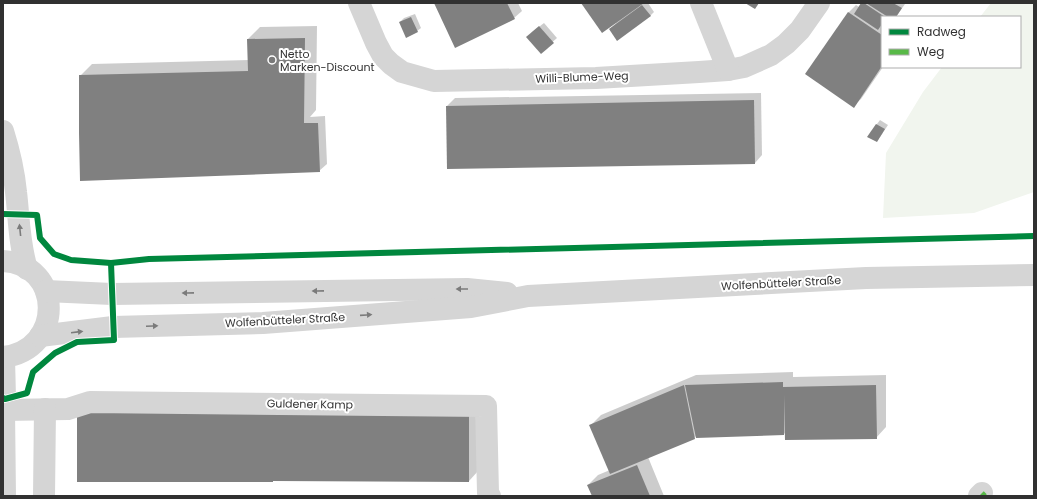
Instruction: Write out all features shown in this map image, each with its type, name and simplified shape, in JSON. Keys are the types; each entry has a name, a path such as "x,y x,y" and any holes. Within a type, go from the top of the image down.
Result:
{"street":[{"name":"Willi-Blume-Weg","path":"360,3 376,43 383,56 402,72 434,81 596,78 728,70 744,67 771,54 786,44 800,30 819,3"},
{"path":"701,3 728,70"},
{"path":"3,131 8,145 16,189 23,256 27,269"},
{"path":"3,261 16,264 34,274 46,291 49,302 49,314 46,326 35,343 21,352 3,357 5,399 5,496"},
{"name":"Wolfenbütteler Straße","path":"40,336 113,327 263,323 471,307 528,296 866,278 1034,275"},
{"name":"Wolfenbütteler Straße","path":"46,291 112,294 467,289 528,296"},
{"name":"Guldener Kamp","path":"4,410 68,409 90,402 486,406 488,493 490,496"},
{"path":"44,496 45,409"}],"shaded area":[{"path":"991,3 1034,3 1034,192 974,213 883,218 886,153 923,92 941,68 1021,68 1021,16 981,16"}],"building":[{"path":"434,3 507,3 515,19 455,48"},
{"path":"581,3 644,3 602,33"},
{"path":"745,3 759,3 755,9"},
{"path":"861,3 864,3 884,16 881,16 881,26 878,30 854,14"},
{"path":"866,3 893,3 902,8 897,16 886,16"},
{"path":"642,5 651,16 617,41 609,29"},
{"path":"848,12 881,34 881,68 854,108 805,74"},
{"path":"411,17 418,32 406,38 399,22"},
{"path":"539,26 554,43 541,54 526,37"},
{"path":"305,38 304,123 318,123 320,172 80,181 79,75 248,71 247,39"},
{"path":"754,100 755,164 447,169 446,106"},
{"path":"876,124 885,129 877,142 867,137"},
{"path":"783,382 783,387 876,385 877,439 785,440 784,395 784,435 696,438 685,385"},
{"path":"684,385 695,439 610,474 589,425"},
{"path":"77,413 273,413 273,482 77,482"},
{"path":"273,413 469,413 469,482 273,481"},
{"path":"637,465 650,496 592,496 587,485"}],"marked path":[{"path":"982,493 985,496"}],"cycle path":[{"path":"3,214 37,215 40,238 54,254 71,260 111,263 149,259 1034,236"},
{"path":"3,398 5,399 27,393 33,372 55,353 77,342 114,340 111,263"}],"place":[{"name":"Netto Marken-Discount","path":"272,60"}]}
